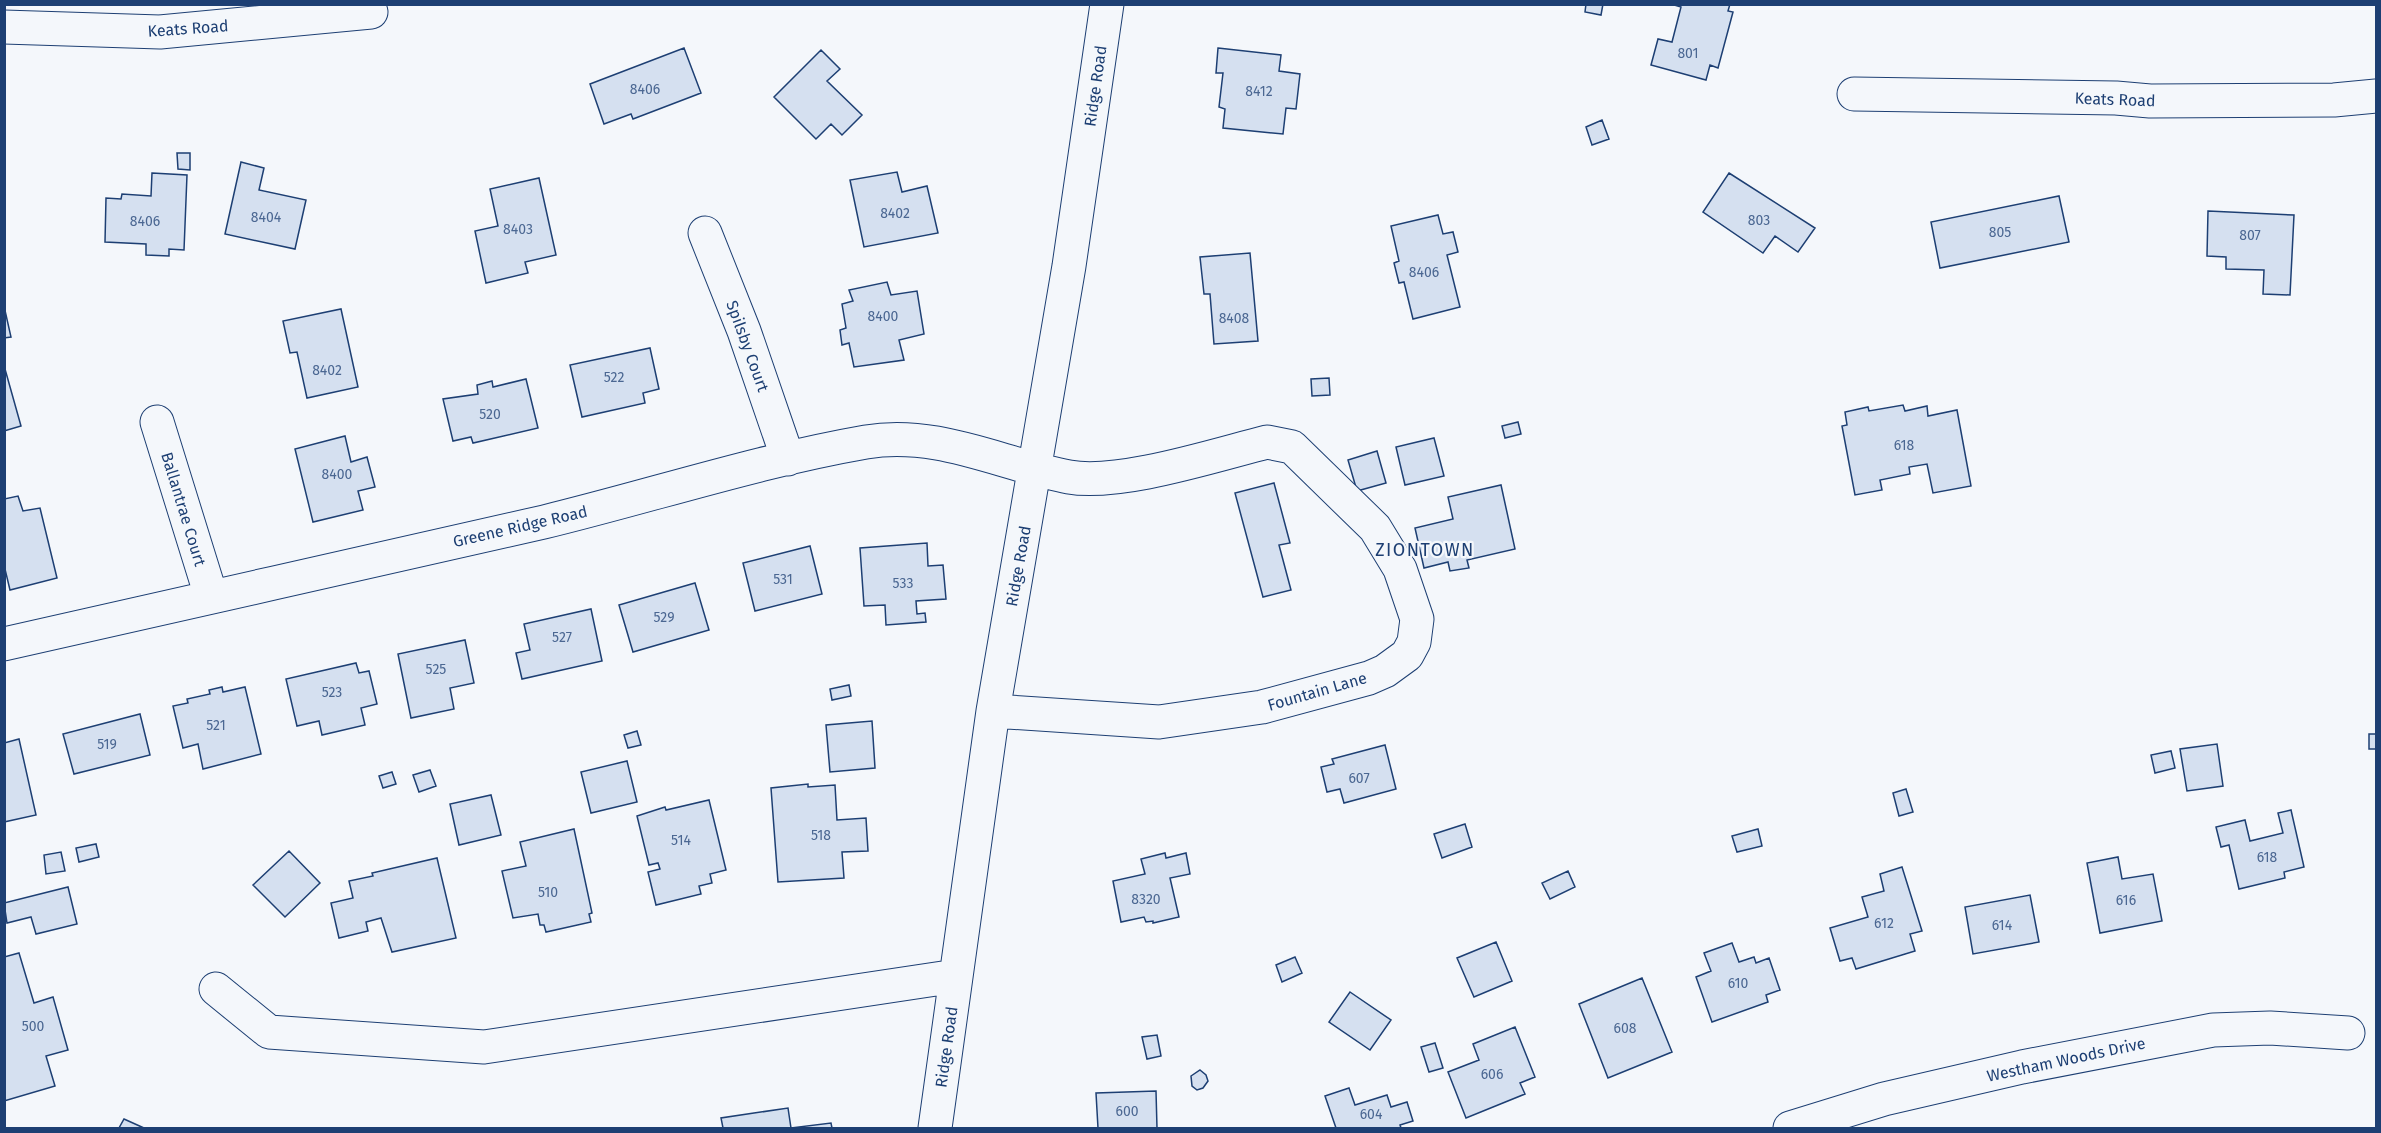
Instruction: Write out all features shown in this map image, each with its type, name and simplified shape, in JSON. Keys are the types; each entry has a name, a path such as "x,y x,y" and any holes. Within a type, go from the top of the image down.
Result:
{"street":[{"name":"Ridge Road","path":"935,1128 993,711 1069,266 1107,4"},
{"name":"Keats Road","path":"4,27 160,32 371,12"},
{"name":"Keats Road","path":"1854,94 2116,98 2150,101 2334,100 2376,96"},
{"name":"Spilsby Court","path":"705,233 744,331 788,459"},
{"name":"Ballantrae Court","path":"157,422 211,596"},
{"name":"Greene Ridge Road","path":"4,644 545,521 788,459 868,442 902,439 958,446 1035,467"},
{"name":"Fountain Lane","path":"993,711 1159,722 1262,707 1385,671 1407,655 1414,642 1417,619 1400,569 1375,528 1292,447 1267,442 1106,478 1071,477 1035,467"},
{"path":"216,989 269,1032 484,1047 956,976"},
{"name":"Westham Woods Drive","path":"1790,1128 1884,1099 2022,1067 2213,1030 2270,1028 2348,1033"}],"building":[{"path":"1586,4 1603,4 1601,15 1585,12"},
{"path":"1671,4 1730,4 1728,11 1733,12 1718,68 1710,65 1706,80 1651,65 1658,39 1672,42 1681,7"},
{"path":"684,48 701,93 633,119 631,114 604,124 590,84"},
{"path":"1218,48 1281,55 1279,71 1300,74 1296,109 1286,108 1283,134 1223,128 1225,109 1219,107 1223,73 1216,73"},
{"path":"821,50 840,69 827,81 862,115 842,135 831,124 816,139 774,97"},
{"path":"1602,120 1609,139 1592,145 1586,127"},
{"path":"177,153 190,153 190,170 178,169"},
{"path":"241,162 264,168 259,190 306,200 295,249 225,234"},
{"path":"897,172 902,192 927,186 938,233 864,247 850,180"},
{"path":"152,173 187,175 184,250 169,249 169,256 146,255 146,244 105,242 106,198 121,199 122,194 151,196"},
{"path":"1729,173 1815,228 1798,252 1775,236 1763,253 1703,212"},
{"path":"539,178 556,255 525,262 528,273 486,283 475,231 498,226 490,189"},
{"path":"2059,196 2069,242 1940,268 1931,222"},
{"path":"2208,211 2294,215 2290,295 2263,294 2264,270 2226,269 2226,257 2207,256"},
{"path":"1438,215 1443,234 1453,232 1458,252 1447,255 1460,307 1413,319 1404,282 1399,283 1394,263 1399,261 1391,226"},
{"path":"1250,253 1258,341 1214,344 1210,294 1204,294 1200,257"},
{"path":"887,282 891,295 917,291 924,334 899,340 904,360 854,367 849,343 842,345 840,330 846,328 842,304 853,301 849,290"},
{"path":"4,306 11,337 4,338"},
{"path":"341,309 358,387 307,398 297,352 290,353 283,321"},
{"path":"650,348 659,389 643,393 645,403 582,417 570,365"},
{"path":"4,369 21,426 4,431"},
{"path":"1329,378 1330,395 1312,396 1311,379"},
{"path":"526,379 538,428 473,443 471,437 453,441 443,399 478,394 477,385 492,381 493,387"},
{"path":"1903,405 1905,411 1927,406 1928,416 1957,410 1971,486 1933,493 1927,464 1909,467 1910,474 1880,480 1882,490 1855,495 1842,426 1847,425 1845,412 1868,407 1869,411"},
{"path":"1518,422 1521,434 1505,438 1502,426"},
{"path":"345,436 351,462 367,457 375,487 358,491 363,510 313,522 295,449"},
{"path":"1434,438 1444,476 1405,485 1396,447"},
{"path":"1377,451 1386,483 1357,491 1348,460"},
{"path":"1274,483 1290,543 1279,545 1291,590 1263,597 1235,493"},
{"path":"1501,485 1515,549 1467,560 1469,568 1450,571 1448,562 1424,568 1415,528 1453,519 1448,497"},
{"path":"18,496 23,511 40,508 57,578 10,590 4,565 4,499"},
{"path":"927,543 928,566 943,565 946,599 916,601 917,614 925,613 926,622 886,625 885,605 864,606 860,548"},
{"path":"810,546 822,594 755,611 743,563"},
{"path":"695,583 709,630 633,652 619,605"},
{"path":"591,609 602,661 522,679 516,653 530,650 524,624"},
{"path":"465,640 474,683 450,688 454,709 411,718 398,654"},
{"path":"356,663 359,673 369,671 377,704 361,708 365,725 322,735 319,721 297,726 286,679"},
{"path":"849,685 851,696 832,700 830,689"},
{"path":"222,687 223,692 245,687 261,754 203,769 198,744 183,748 173,706 188,703 187,699 210,694 209,690"},
{"path":"140,714 150,755 74,774 63,734"},
{"path":"872,721 875,768 830,772 826,725"},
{"path":"637,731 641,745 628,748 624,735"},
{"path":"2369,734 2376,734 2376,749 2369,749"},
{"path":"19,739 36,815 4,822 4,743"},
{"path":"2217,744 2223,786 2187,791 2180,749"},
{"path":"1385,745 1396,789 1344,803 1340,789 1327,792 1321,767 1334,764 1332,759"},
{"path":"2171,751 2175,768 2155,773 2151,755"},
{"path":"627,761 637,802 591,813 581,772"},
{"path":"430,770 436,786 419,792 413,775"},
{"path":"392,772 396,784 383,788 379,776"},
{"path":"808,784 808,787 835,785 837,820 866,818 868,851 842,852 844,878 778,882 771,788"},
{"path":"1906,789 1913,812 1899,816 1893,793"},
{"path":"491,795 501,835 459,845 450,804"},
{"path":"709,800 726,870 710,874 712,883 699,886 701,894 656,905 648,872 660,869 658,863 649,865 637,816 665,807 666,810"},
{"path":"2291,810 2304,867 2284,872 2285,878 2239,889 2229,845 2221,847 2216,827 2245,820 2250,841 2283,833 2278,813"},
{"path":"1465,824 1472,847 1442,858 1434,834"},
{"path":"574,829 592,913 589,914 591,922 546,932 544,925 540,925 538,914 513,918 502,871 526,866 520,842"},
{"path":"1758,829 1762,846 1737,852 1732,836"},
{"path":"96,844 99,857 79,862 76,848"},
{"path":"289,851 320,883 285,917 253,885"},
{"path":"61,852 65,871 46,874 44,855"},
{"path":"1165,853 1166,858 1186,853 1190,874 1170,878 1179,917 1153,923 1153,921 1146,922 1144,917 1121,922 1113,881 1145,874 1141,859"},
{"path":"2118,857 2122,879 2153,874 2162,921 2100,933 2087,863"},
{"path":"437,858 456,938 392,952 381,918 366,922 368,931 339,938 331,903 353,898 349,881 373,876 372,873"},
{"path":"1902,867 1922,931 1910,934 1915,951 1856,969 1852,958 1840,961 1830,928 1868,917 1862,897 1884,891 1880,874"},
{"path":"1568,871 1575,887 1550,899 1542,883"},
{"path":"68,887 77,924 36,934 31,917 7,923 4,903"},
{"path":"2030,895 2039,942 1973,954 1965,907"},
{"path":"1496,942 1512,981 1474,997 1457,958"},
{"path":"1732,943 1739,962 1754,957 1756,963 1769,958 1780,990 1766,995 1768,1002 1712,1022 1696,977 1711,971 1704,953"},
{"path":"19,953 34,1003 53,997 68,1050 46,1056 55,1086 4,1101 4,957"},
{"path":"1295,957 1302,973 1282,982 1276,965"},
{"path":"1642,978 1672,1052 1608,1078 1579,1004"},
{"path":"1350,992 1391,1020 1370,1050 1329,1022"},
{"path":"1515,1027 1535,1077 1520,1083 1525,1094 1466,1118 1448,1072 1479,1060 1473,1044"},
{"path":"1157,1035 1161,1056 1147,1059 1142,1037"},
{"path":"1435,1043 1443,1068 1429,1072 1421,1047"},
{"path":"1200,1070 1206,1075 1208,1081 1203,1088 1197,1090 1192,1086 1191,1076"},
{"path":"1349,1088 1355,1105 1387,1095 1391,1107 1407,1102 1413,1121 1400,1125 1401,1128 1336,1128 1325,1096"},
{"path":"1156,1091 1157,1128 1098,1128 1096,1093"},
{"path":"788,1108 791,1128 723,1128 721,1118"},
{"path":"124,1119 144,1128 119,1128"},
{"path":"831,1123 832,1128 791,1128"}],"district":[{"name":"ZIONTOWN","path":"1425,550"}]}
